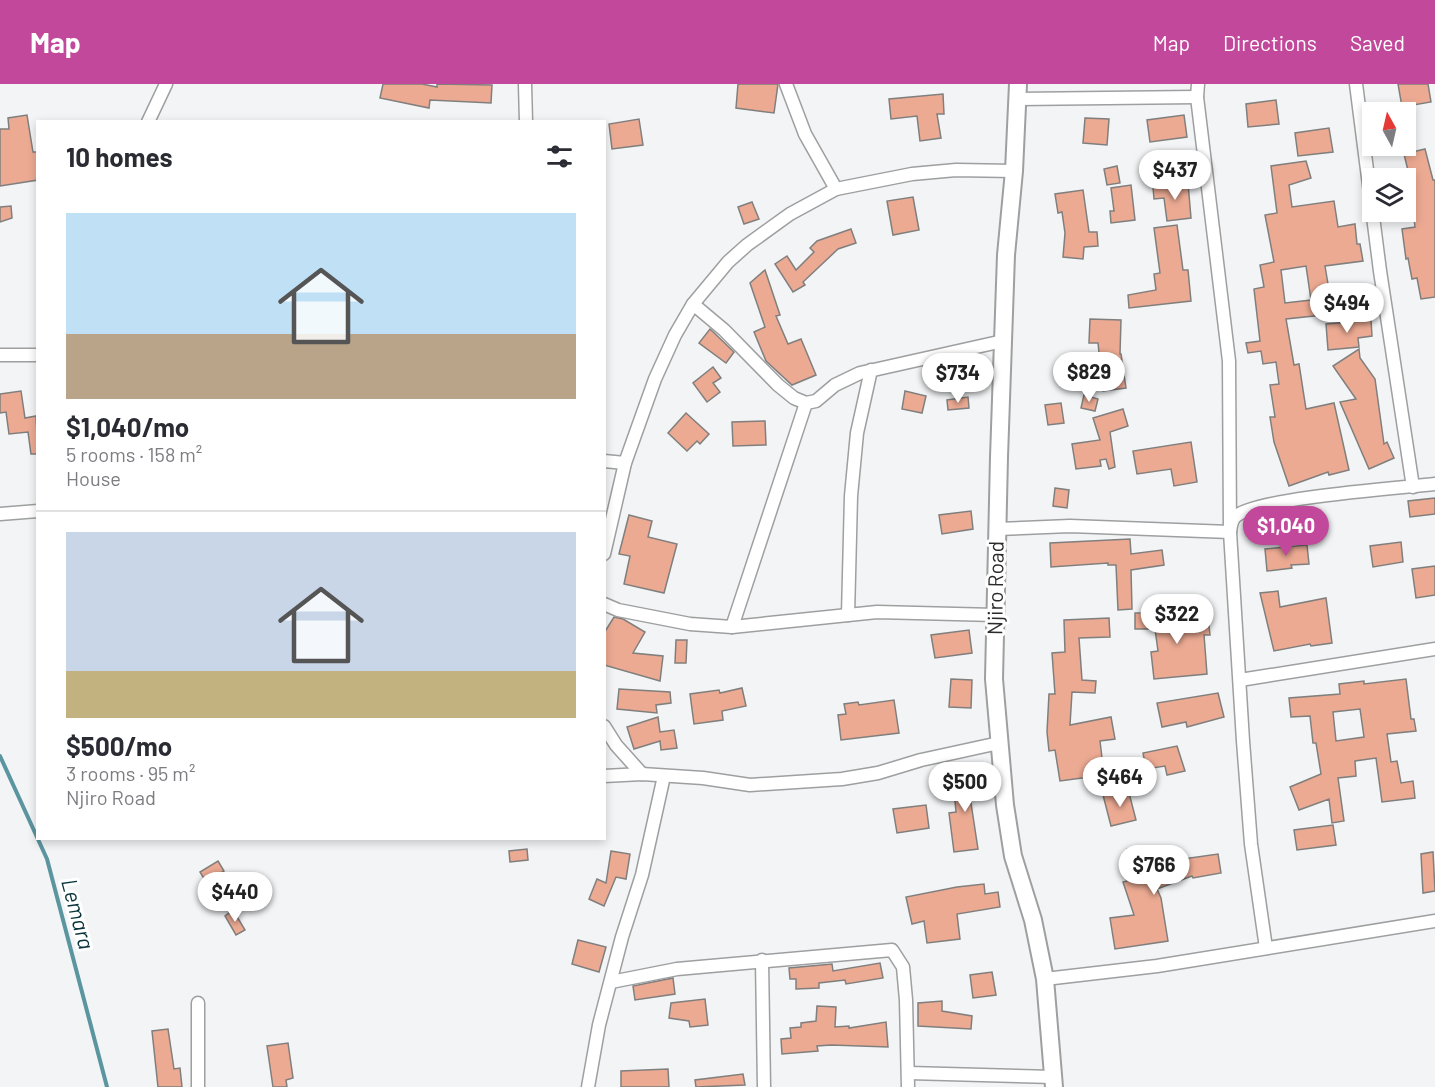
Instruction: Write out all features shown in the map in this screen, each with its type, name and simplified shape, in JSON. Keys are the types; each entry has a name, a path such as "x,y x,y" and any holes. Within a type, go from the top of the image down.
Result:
{"street":[{"path":"149,120 166,84"},
{"path":"525,84 526,120"},
{"path":"786,84 805,134 836,189"},
{"path":"1198,84 1197,97 1229,361 1230,532 1251,844 1266,948"},
{"path":"1356,84 1380,271 1413,487"},
{"path":"1017,91 1197,97"},
{"name":"Njiro Road","path":"1017,91 1014,171 1006,255 994,679 1005,805 1013,856 1033,920 1045,979 1053,1082"},
{"path":"606,545 625,463 655,379 675,335 693,304 728,262 747,245 790,214 836,189 912,174 956,170 1014,171"},
{"path":"693,304 724,330 778,385 794,398 806,403 816,401 842,380 871,370 1003,341"},
{"path":"0,355 36,355"},
{"path":"848,615 850,496 857,433 871,370"},
{"path":"732,627 806,403"},
{"path":"606,461 625,463"},
{"path":"1230,532 1232,521 1237,515 1257,507 1435,484"},
{"path":"0,514 36,511"},
{"path":"997,530 1070,526 1230,532"},
{"path":"606,605 618,610 690,624 732,627 848,615 911,612 996,615"},
{"path":"1240,680 1435,649"},
{"path":"606,729 616,745 642,774"},
{"path":"606,776 642,774 703,778 750,785 842,779 878,773 921,760 999,743"},
{"path":"588,1087 599,1025 622,937 642,875 664,776"},
{"path":"1045,979 1157,966 1435,921"},
{"path":"611,982 677,969 892,950 903,967 908,1087"},
{"path":"762,960 764,1087"},
{"path":"198,1003 198,1087"},
{"path":"909,1073 1053,1082"}],"building":[{"path":"383,84 422,84 437,87 437,84 492,85 491,103 430,100 429,108 380,98"},
{"path":"738,84 778,84 774,113 736,108"},
{"path":"1398,84 1428,84 1431,102 1416,105 1416,102 1401,102"},
{"path":"943,94 944,114 937,114 941,138 920,141 917,116 891,119 889,99"},
{"path":"1276,100 1279,124 1248,127 1246,104"},
{"path":"27,115 33,152 36,152 36,180 0,186 0,129 9,129 8,118"},
{"path":"1184,115 1187,137 1150,142 1147,120"},
{"path":"1085,118 1109,119 1107,145 1083,143"},
{"path":"639,119 643,145 612,149 609,124"},
{"path":"1329,128 1333,152 1298,156 1295,133"},
{"path":"1425,149 1433,180 1435,180 1435,297 1421,299 1417,278 1412,279 1408,258 1406,259 1402,229 1415,227 1416,222 1416,168 1407,168 1404,156 1416,156 1416,151"},
{"path":"1306,161 1311,178 1289,185 1292,207 1334,201 1338,227 1355,224 1357,244 1360,244 1363,261 1325,266 1333,314 1286,319 1294,365 1299,364 1306,409 1334,403 1349,470 1329,475 1328,472 1289,486 1274,442 1270,417 1275,417 1270,385 1279,384 1276,362 1263,364 1261,351 1248,353 1246,343 1260,341 1254,289 1264,287 1260,265 1274,262 1265,215 1277,213 1271,166","holes":["1306,266 1311,300 1285,303 1281,270"]},
{"path":"1117,166 1120,183 1107,185 1104,169"},
{"path":"1188,183 1191,218 1167,221 1164,198 1154,199 1153,187"},
{"path":"1131,185 1135,220 1111,223 1110,211 1114,211 1111,188"},
{"path":"1083,190 1089,232 1097,232 1098,246 1084,247 1083,259 1063,257 1065,233 1062,212 1058,213 1055,194"},
{"path":"913,197 919,230 893,235 887,201"},
{"path":"752,202 759,219 744,224 738,207"},
{"path":"11,206 12,218 0,222 0,207"},
{"path":"1177,225 1183,270 1188,270 1191,301 1129,308 1128,295 1156,290 1154,274 1160,273 1154,228"},
{"path":"851,229 856,243 838,249 803,282 805,285 793,292 775,264 787,256 796,270 814,252 810,248 817,241"},
{"path":"765,270 780,315 776,316 788,344 801,339 816,375 792,385 766,361 754,332 765,327 750,283"},
{"path":"1090,319 1121,320 1120,354 1126,388 1103,391 1098,343 1089,343"},
{"path":"1371,320 1372,336 1358,338 1359,347 1328,350 1326,324"},
{"path":"710,329 734,352 726,363 699,343"},
{"path":"1359,349 1360,358 1375,379 1384,444 1387,442 1394,458 1369,469 1340,402 1356,399 1333,366"},
{"path":"713,367 721,378 713,383 720,392 707,402 693,383"},
{"path":"21,391 25,418 36,416 36,454 31,454 28,432 9,434 6,412 0,413 0,394"},
{"path":"905,391 926,396 922,413 902,409"},
{"path":"1084,395 1098,399 1095,411 1081,408"},
{"path":"968,397 969,408 948,410 947,400"},
{"path":"1061,403 1064,423 1048,425 1045,405"},
{"path":"1123,409 1128,426 1110,432 1115,467 1109,469 1106,459 1100,460 1101,466 1076,469 1072,444 1100,440 1093,418"},
{"path":"686,413 709,434 700,444 697,441 687,451 668,433"},
{"path":"765,421 766,445 733,446 732,422"},
{"path":"1191,442 1197,482 1174,486 1171,469 1137,474 1133,451"},
{"path":"1055,488 1069,490 1067,508 1053,506"},
{"path":"1435,498 1435,514 1410,517 1408,501"},
{"path":"971,511 973,529 942,534 939,515"},
{"path":"629,515 652,521 648,537 677,544 664,593 624,584 630,556 619,554"},
{"path":"1130,539 1131,554 1162,550 1164,565 1131,570 1132,609 1118,610 1116,565 1108,565 1108,563 1051,567 1050,543"},
{"path":"1401,542 1403,562 1373,567 1370,546"},
{"path":"1307,545 1309,564 1291,565 1292,568 1267,571 1265,549"},
{"path":"1435,566 1435,595 1416,598 1412,569"},
{"path":"1278,591 1280,607 1326,598 1332,643 1311,646 1310,644 1274,651 1260,593"},
{"path":"1135,613 1146,613 1146,616 1208,617 1210,635 1204,635 1207,674 1154,679 1151,652 1158,651 1155,629 1135,629"},
{"path":"614,617 623,619 645,632 633,653 663,656 660,681 606,666 606,630"},
{"path":"1109,618 1110,637 1079,638 1082,680 1096,681 1095,693 1072,692 1070,725 1111,717 1115,739 1100,741 1104,775 1060,781 1055,750 1049,751 1047,732 1049,694 1055,694 1052,653 1065,652 1064,620"},
{"path":"969,630 972,653 935,658 931,635"},
{"path":"676,640 687,640 686,663 675,663"},
{"path":"951,679 972,680 971,708 949,707"},
{"path":"1406,679 1411,719 1414,719 1416,731 1387,734 1391,762 1397,761 1401,783 1413,781 1415,798 1382,802 1376,758 1355,761 1356,776 1338,778 1344,821 1332,823 1329,799 1299,810 1290,787 1321,774 1316,743 1313,743 1310,716 1291,717 1289,698 1340,694 1339,684 1364,681 1364,684","holes":["1360,709 1364,737 1336,741 1333,712"]},
{"path":"742,688 746,706 722,711 723,720 694,724 690,694 719,690 720,693"},
{"path":"619,689 670,692 671,703 656,705 657,713 617,709"},
{"path":"1218,693 1224,717 1187,727 1186,722 1162,727 1157,703"},
{"path":"894,700 899,733 841,740 838,715 846,714 844,704 858,702 859,705"},
{"path":"658,717 660,732 674,730 677,748 661,750 660,741 634,749 627,727"},
{"path":"1177,746 1185,771 1167,775 1165,766 1146,769 1143,753"},
{"path":"983,774 984,788 969,790 978,849 954,852 949,813 956,812 953,778"},
{"path":"1128,789 1136,820 1111,826 1103,795"},
{"path":"926,805 929,828 897,833 893,809"},
{"path":"1333,825 1336,845 1297,850 1294,830"},
{"path":"1145,847 1149,871 1176,860 1218,854 1221,873 1193,878 1192,876 1157,889 1161,898 1168,941 1115,949 1110,918 1134,915 1123,882 1131,880 1127,849"},
{"path":"527,849 528,860 510,862 509,851"},
{"path":"611,851 630,854 626,879 616,877 604,906 589,899 597,879 606,883"},
{"path":"1433,852 1435,891 1423,893 1421,854"},
{"path":"218,861 224,871 206,882 200,872"},
{"path":"984,884 985,894 998,892 1000,907 957,914 960,939 927,943 924,921 912,924 906,897"},
{"path":"233,910 245,930 236,935 225,916"},
{"path":"578,940 606,947 599,972 572,964"},
{"path":"880,963 883,978 846,984 845,980 819,983 819,988 796,989 796,979 790,979 789,968 832,964 833,971"},
{"path":"992,972 996,995 973,998 970,975"},
{"path":"673,978 675,994 635,1000 633,986"},
{"path":"705,999 708,1025 690,1027 689,1021 669,1018 671,1003"},
{"path":"942,1001 942,1011 972,1016 971,1029 918,1026 918,1003"},
{"path":"817,1006 836,1007 835,1027 849,1026 849,1028 886,1022 888,1047 831,1045 817,1046 818,1051 782,1054 781,1039 791,1038 790,1028 801,1027 801,1023 816,1021"},
{"path":"168,1029 174,1069 180,1068 182,1087 158,1087 152,1031"},
{"path":"288,1043 293,1078 286,1080 287,1087 273,1087 267,1046"},
{"path":"668,1069 669,1087 621,1087 621,1071"},
{"path":"743,1074 745,1085 696,1087 695,1080"}],"waterway":[{"name":"Lemara","path":"0,756 36,835"},
{"name":"Lemara","path":"38,840 47,859 107,1087"}]}
